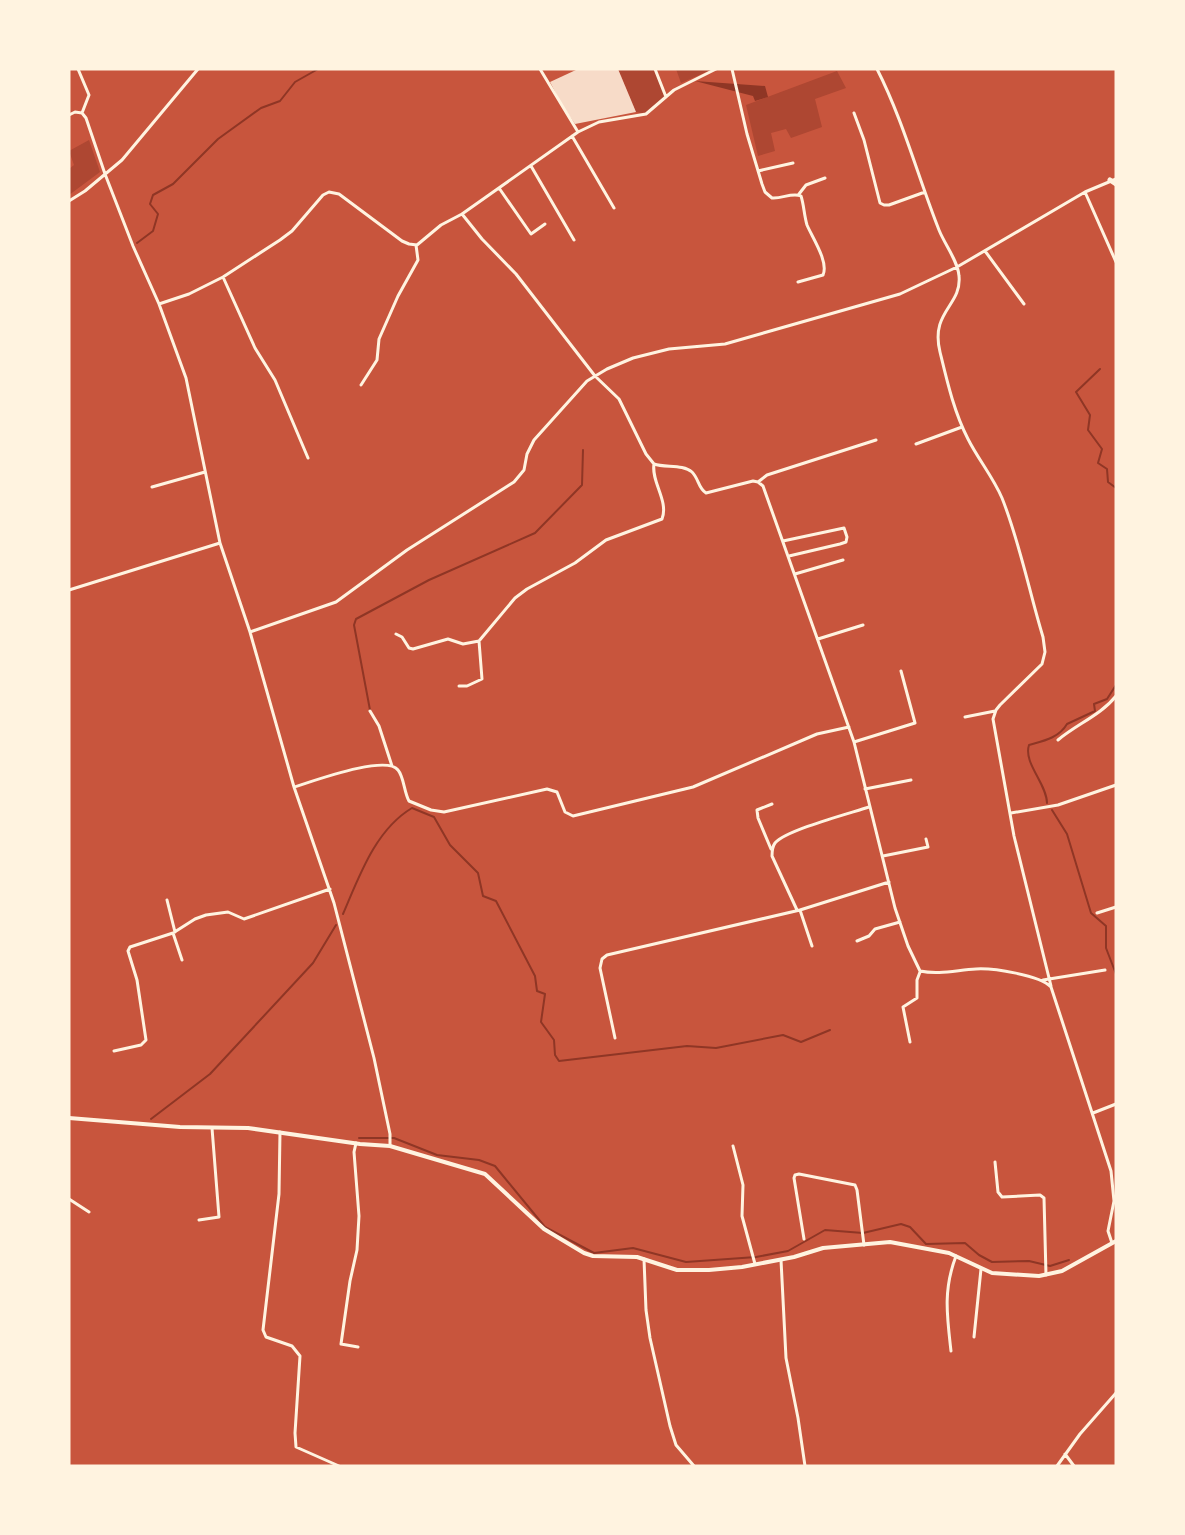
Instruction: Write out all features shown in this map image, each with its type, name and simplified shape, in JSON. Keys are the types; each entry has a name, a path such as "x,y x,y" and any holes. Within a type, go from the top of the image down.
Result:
{"main road":[{"path":"69,1118 180,1127 248,1128 390,1146 485,1174 544,1229 584,1253 593,1256 627,1256 644,1259 677,1270 726,1269 754,1262 781,1260 823,1248 898,1242 956,1256 981,1269 1002,1275 1046,1275 1062,1271 1114,1242"}],"street":[{"path":"78,69 89,95 82,113"},
{"path":"69,201 81,195 122,160 198,69"},
{"path":"540,69 578,132"},
{"path":"655,69 666,97"},
{"path":"416,245 441,225 462,214 578,132 599,122 646,114 678,88 716,69"},
{"path":"732,69 758,171 763,188 769,196 776,198 799,194 806,185 825,178"},
{"path":"877,69 940,232 957,267 958,287 940,321 937,338 962,427 995,484 1008,514 1045,647 1044,660 1040,667 995,711 965,717"},
{"path":"69,115 75,112 82,113 86,118 105,174 134,249 159,304 186,378 220,543 250,632 294,787 330,889 350,959 390,1134 390,1146"},
{"path":"854,113 864,140 880,203 884,206 889,205 925,192"},
{"path":"572,136 614,208"},
{"path":"758,171 793,163"},
{"path":"531,166 574,240"},
{"path":"250,632 336,602 407,550 514,482 524,470 527,454 534,440 587,381 618,364 669,349 725,344 914,289 957,267 1084,192 1115,182"},
{"path":"499,188 531,234 544,224"},
{"path":"159,304 189,294 223,277 280,240 292,231 328,192 339,194 402,241 416,245"},
{"path":"1084,192 1116,262"},
{"path":"798,282 823,275 825,270 814,236 808,227 799,194"},
{"path":"396,634 402,637 409,648 413,649 448,639 463,644 479,641 515,598 527,589 575,563 606,540 662,519 664,511 655,478 654,464 646,454 623,405 595,376 516,274 482,239 462,214"},
{"path":"362,385 377,360 380,339 398,296 418,260 416,245"},
{"path":"985,251 1024,304"},
{"path":"223,277 255,348 274,380 308,458"},
{"path":"916,444 962,427"},
{"path":"654,464 688,470 696,478 702,491 706,493 745,482 759,482 766,475 876,441"},
{"path":"152,487 205,472"},
{"path":"759,482 763,486 789,556 854,742 900,922 920,971 917,980 917,998 903,1007 910,1042"},
{"path":"783,541 843,528 847,537 846,542 840,544 789,556"},
{"path":"69,590 220,543"},
{"path":"795,574 843,560"},
{"path":"818,639 863,625"},
{"path":"459,686 467,686 482,679 479,641"},
{"path":"854,742 915,723 901,671"},
{"path":"1058,740 1069,730 1095,716 1116,696"},
{"path":"370,711 379,726 392,766"},
{"path":"995,711 993,723 1016,846 1046,978 1051,986 1093,1113 1113,1184 1113,1206 1108,1231 1114,1242"},
{"path":"294,787 356,768 392,766 399,771 409,801 436,812 547,789 557,792 565,812 573,816 693,787 817,734 849,727"},
{"path":"865,789 911,780"},
{"path":"1010,814 1058,805 1116,785"},
{"path":"772,804 758,808 757,813 781,878 799,910 812,946"},
{"path":"772,851 778,840 795,832 870,807"},
{"path":"883,856 927,847 926,838"},
{"path":"615,1038 600,968 602,959 607,955 799,910 890,882"},
{"path":"114,1051 141,1045 146,1040 137,980 129,948 174,932 206,915 228,912 244,919 330,889"},
{"path":"167,900 182,960"},
{"path":"1097,913 1116,907"},
{"path":"857,941 869,936 875,929 900,922"},
{"path":"920,971 952,972 982,969 1039,980 1051,986"},
{"path":"1039,980 1105,970"},
{"path":"1051,986 1056,978"},
{"path":"1093,1113 1116,1104"},
{"path":"199,1220 219,1217 212,1128"},
{"path":"280,1132 279,1194 262,1330 266,1337 292,1347 300,1356 294,1433 296,1447 339,1466"},
{"path":"356,1143 354,1152 359,1216 357,1250 341,1344 358,1347"},
{"path":"733,1146 743,1185 741,1210 754,1262"},
{"path":"995,1162 997,1188 1002,1197 1040,1195 1044,1198 1046,1275"},
{"path":"804,1239 794,1178 795,1174 799,1173 855,1185 864,1245"},
{"path":"69,1199 89,1212"},
{"path":"951,1351 946,1293 956,1256"},
{"path":"644,1259 645,1300 650,1338 670,1426 676,1445 694,1466"},
{"path":"781,1260 786,1358 805,1466"},
{"path":"974,1337 981,1269"},
{"path":"1056,1466 1116,1393"},
{"path":"1065,1454 1074,1466"}],"shaded area":[{"path":"618,69 655,69 666,97 646,114 636,112"},
{"path":"676,69 713,69 681,83"},
{"path":"837,71 846,88 815,99 822,127 791,138 786,129 771,133 775,151 758,156 746,105"},
{"path":"695,81 765,86 768,97 755,101 753,96"},
{"path":"89,140 100,172 69,195 69,169 74,165 69,151"}],"building":[{"path":"578,69 618,69 636,112 575,124 550,82"}],"waterway":[{"path":"137,243 153,231 158,214 150,204 153,195 173,184 218,139 261,108 280,101 295,82 318,69"},
{"path":"1100,369 1076,392 1090,415 1088,430 1102,449 1098,463 1107,469 1108,482 1116,488"},
{"path":"370,710 354,625 356,619 429,580 535,533 582,485 583,450"},
{"path":"1047,803 1043,788 1029,759 1029,745 1055,736 1067,724 1095,711 1094,704 1107,699 1116,685"},
{"path":"343,914 362,870 378,841 399,817 412,808 434,817 450,845 478,873 483,896 496,901 535,976 537,991 545,994 541,1022 554,1040 555,1055 559,1061 687,1046 716,1048 783,1035 801,1042 830,1030"},
{"path":"1052,810 1067,834 1091,913 1106,926 1106,948 1116,974"},
{"path":"151,1119 210,1074 313,963 336,925"},
{"path":"359,1138 394,1138 437,1155 479,1160 495,1166 545,1227 594,1253 633,1248 686,1262 756,1257 788,1251 825,1230 863,1233 901,1224 910,1227 926,1244 965,1243 992,1262 1029,1261 1050,1266 1069,1260"}]}
